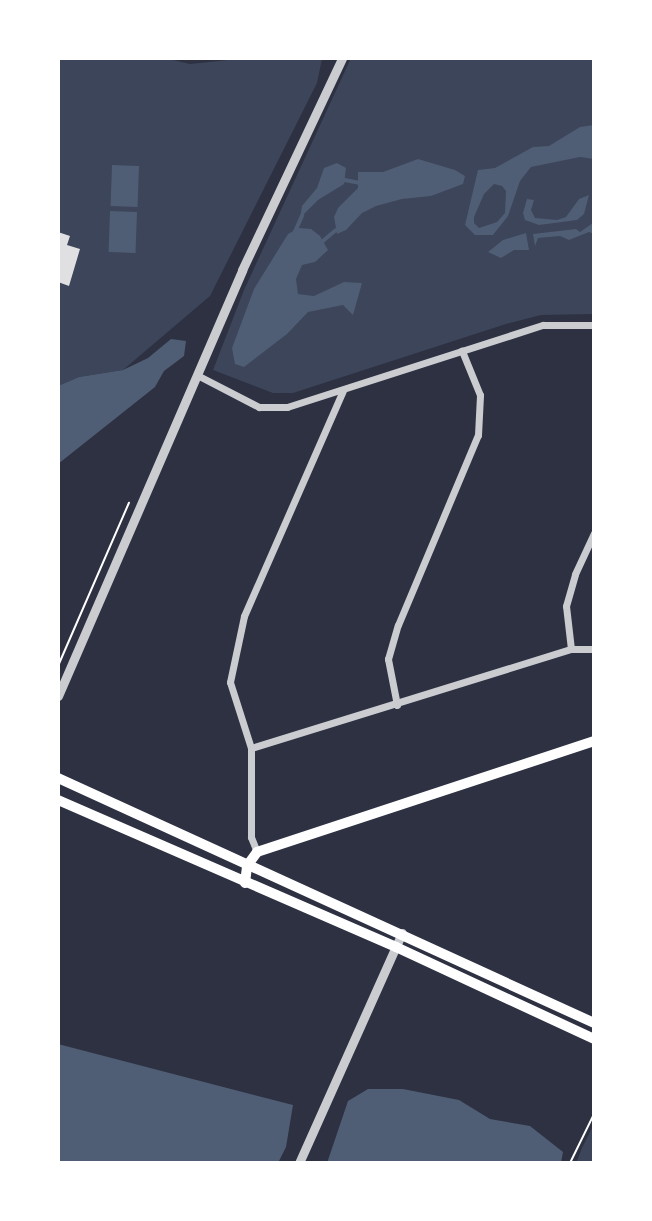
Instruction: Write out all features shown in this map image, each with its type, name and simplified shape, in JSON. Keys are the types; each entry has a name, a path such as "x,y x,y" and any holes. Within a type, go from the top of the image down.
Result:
{"main road":[{"path":"245,883 247,866 257,852 594,740"},
{"path":"58,778 594,1023"},
{"path":"58,800 396,947 594,1039"}],"street":[{"path":"58,696 197,375 342,58"},
{"path":"197,375 260,407 287,407 543,325 594,325"},
{"path":"397,705 388,659 398,625 478,435 480,395 462,351"},
{"path":"257,852 251,836 251,748 230,682 244,616 343,391"},
{"path":"571,649 566,606 575,574 594,533"},
{"path":"251,748 571,649 594,649"},
{"path":"299,1163 402,933"}],"path":[{"path":"570,1163 594,1114"}],"shaded area":[{"path":"58,58 165,58 190,64 247,58 322,59 317,83 210,296 123,370 79,377 58,386"},
{"path":"351,58 594,58 594,314 541,315 506,324 293,393 273,393 213,370 244,290"},
{"path":"594,125 594,159 580,157 531,167 520,181 508,216 493,235 475,235 465,225 478,170 495,168 533,147 549,146 580,127","holes":["494,184 502,186 506,191 505,213 497,222 479,228 474,223 474,217 484,194"]},
{"path":"418,159 455,170 465,176 463,184 431,196 402,199 376,206 362,213 346,230 337,234 334,217 338,208 358,188 358,172 383,172"},
{"path":"337,163 346,168 344,184 318,200 300,218 302,206 317,188 324,168"},
{"path":"112,165 139,166 138,207 111,206"},
{"path":"589,195 584,214 577,220 539,225 525,220 523,213 527,199 534,200 531,210 535,218 557,220 566,217 579,199"},
{"path":"110,211 137,212 136,253 109,252"},
{"path":"594,211 594,234 589,232 569,240 560,236 538,238 535,246 533,234 576,229 580,232 593,223"},
{"path":"299,228 311,229 320,236 328,250 315,262 302,265 296,279 298,294 314,296 344,282 362,283 353,315 343,305 308,312 287,334 244,367 235,364 232,348 254,289 288,234"},
{"path":"526,233 529,250 514,250 501,258 488,252 503,240"},
{"path":"171,339 186,341 184,356 164,371 155,387 58,464 58,386 79,377 123,370 148,358"},
{"path":"58,1044 293,1105 286,1147 278,1163 58,1161"},
{"path":"368,1089 403,1089 459,1100 490,1119 530,1126 563,1152 561,1163 327,1163 348,1101"},
{"path":"594,1124 594,1163 576,1163 582,1148"}],"building":[{"path":"58,232 70,236 67,245 80,249 69,286 58,282"}],"waterway":[{"path":"341,182 345,180 360,183"},
{"path":"294,234 302,216"},
{"path":"323,241 335,231"}]}
